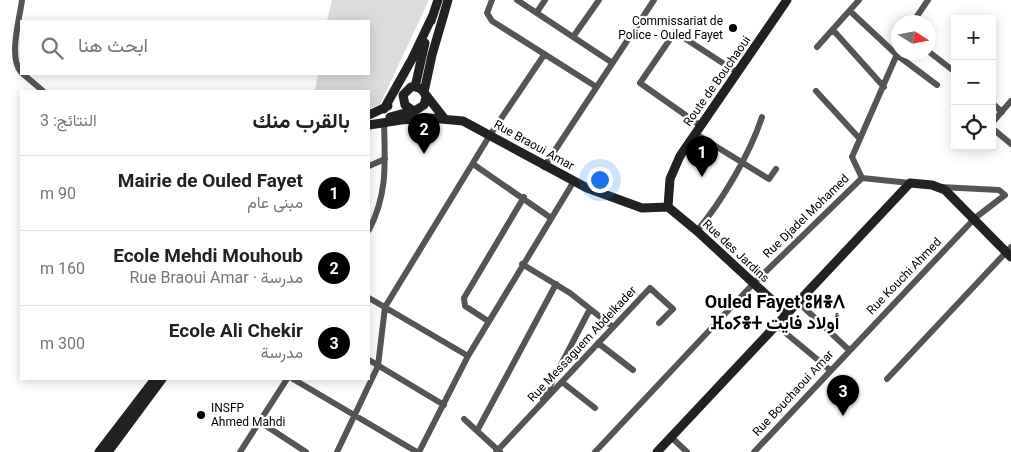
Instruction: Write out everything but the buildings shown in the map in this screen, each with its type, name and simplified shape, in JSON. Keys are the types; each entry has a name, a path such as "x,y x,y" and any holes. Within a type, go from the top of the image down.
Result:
{"main road":[{"path":"415,86 438,0"},
{"path":"370,125 424,105 432,55 448,0"},
{"name":"Route de Bouchaoui","path":"668,207 670,179 680,156 787,0"},
{"path":"384,109 412,59 433,15"},
{"path":"415,86 425,92 444,118"},
{"path":"370,115 384,109 403,97 407,89 415,86"},
{"path":"403,97 405,105 412,110"},
{"name":"Rue Braoui Amar","path":"412,110 463,121 544,167 642,208 668,207"},
{"path":"370,125 384,122 444,118"},
{"path":"657,452 910,183 938,187 952,196 1009,252"},
{"name":"Rue des Jardins","path":"668,207 697,231 786,314"},
{"path":"99,452 154,380"},
{"path":"108,452 161,380"}],"street":[{"path":"20,69 16,62 15,52 22,0"},
{"path":"492,0 487,13 492,21 595,86"},
{"path":"517,0 611,62"},
{"path":"537,12 545,0"},
{"path":"573,37 598,0"},
{"path":"544,167 595,86 654,0"},
{"path":"816,47 859,0"},
{"path":"918,15 928,0"},
{"path":"850,12 891,47"},
{"path":"833,30 884,87"},
{"path":"738,73 675,32 640,83 740,162 769,179 776,169"},
{"path":"337,452 378,366 385,307 490,135 544,55"},
{"path":"936,57 951,69"},
{"path":"862,178 852,157 895,60"},
{"path":"906,60 936,85"},
{"path":"24,75 42,90"},
{"path":"816,92 859,138"},
{"path":"996,119 1011,101"},
{"path":"993,105 1002,112"},
{"path":"697,231 713,211 740,162 752,146 762,117"},
{"path":"370,228 377,214 384,190 384,122"},
{"path":"996,131 1011,144"},
{"path":"370,166 385,159"},
{"path":"473,164 524,197 551,218"},
{"name":"Rue Djadel Mohamed","path":"595,452 753,284 862,178 910,183"},
{"path":"294,380 418,452 488,321 574,181"},
{"name":"Rue Kouchi Ahmed","path":"849,350 975,218 1004,193 1000,190 938,187"},
{"path":"488,321 464,306 464,298 524,197"},
{"path":"887,379 1009,252"},
{"path":"522,264 556,284 613,327"},
{"path":"477,431 556,284"},
{"name":"Rue Messaguem Abdelkader","path":"498,451 650,288 673,309 659,323"},
{"path":"370,299 468,356"},
{"path":"799,303 849,350"},
{"path":"539,406 590,309"},
{"path":"776,325 830,370"},
{"path":"598,343 633,370"},
{"name":"Rue Bouchaoui Amar","path":"754,452 849,350"},
{"path":"370,361 444,405"},
{"path":"240,452 287,380"},
{"path":"562,382 595,408"},
{"path":"464,419 498,451"},
{"path":"260,422 306,452"},
{"path":"671,437 687,452"}],"shaded area":[{"path":"332,0 429,0 380,104 370,109 370,90 315,90 318,75 370,75 370,20 327,20"}],"place":[{"name":"Commissariat de Police - Ouled Fayet","path":"733,28"},
{"name":"Ecole Mehdi Mouhoub","path":"424,154"},
{"name":"Mairie de Ouled Fayet","path":"702,177"},
{"name":"INSFP Ahmed Mahdi","path":"201,415"},
{"name":"Ecole Ali Chekir","path":"843,416"}],"district":[{"name":"Ouled Fayet ⵓⵍⴻⴷ ⴼⴰⵢⴻⵜ أولاد فايت","path":"775,311"}]}
